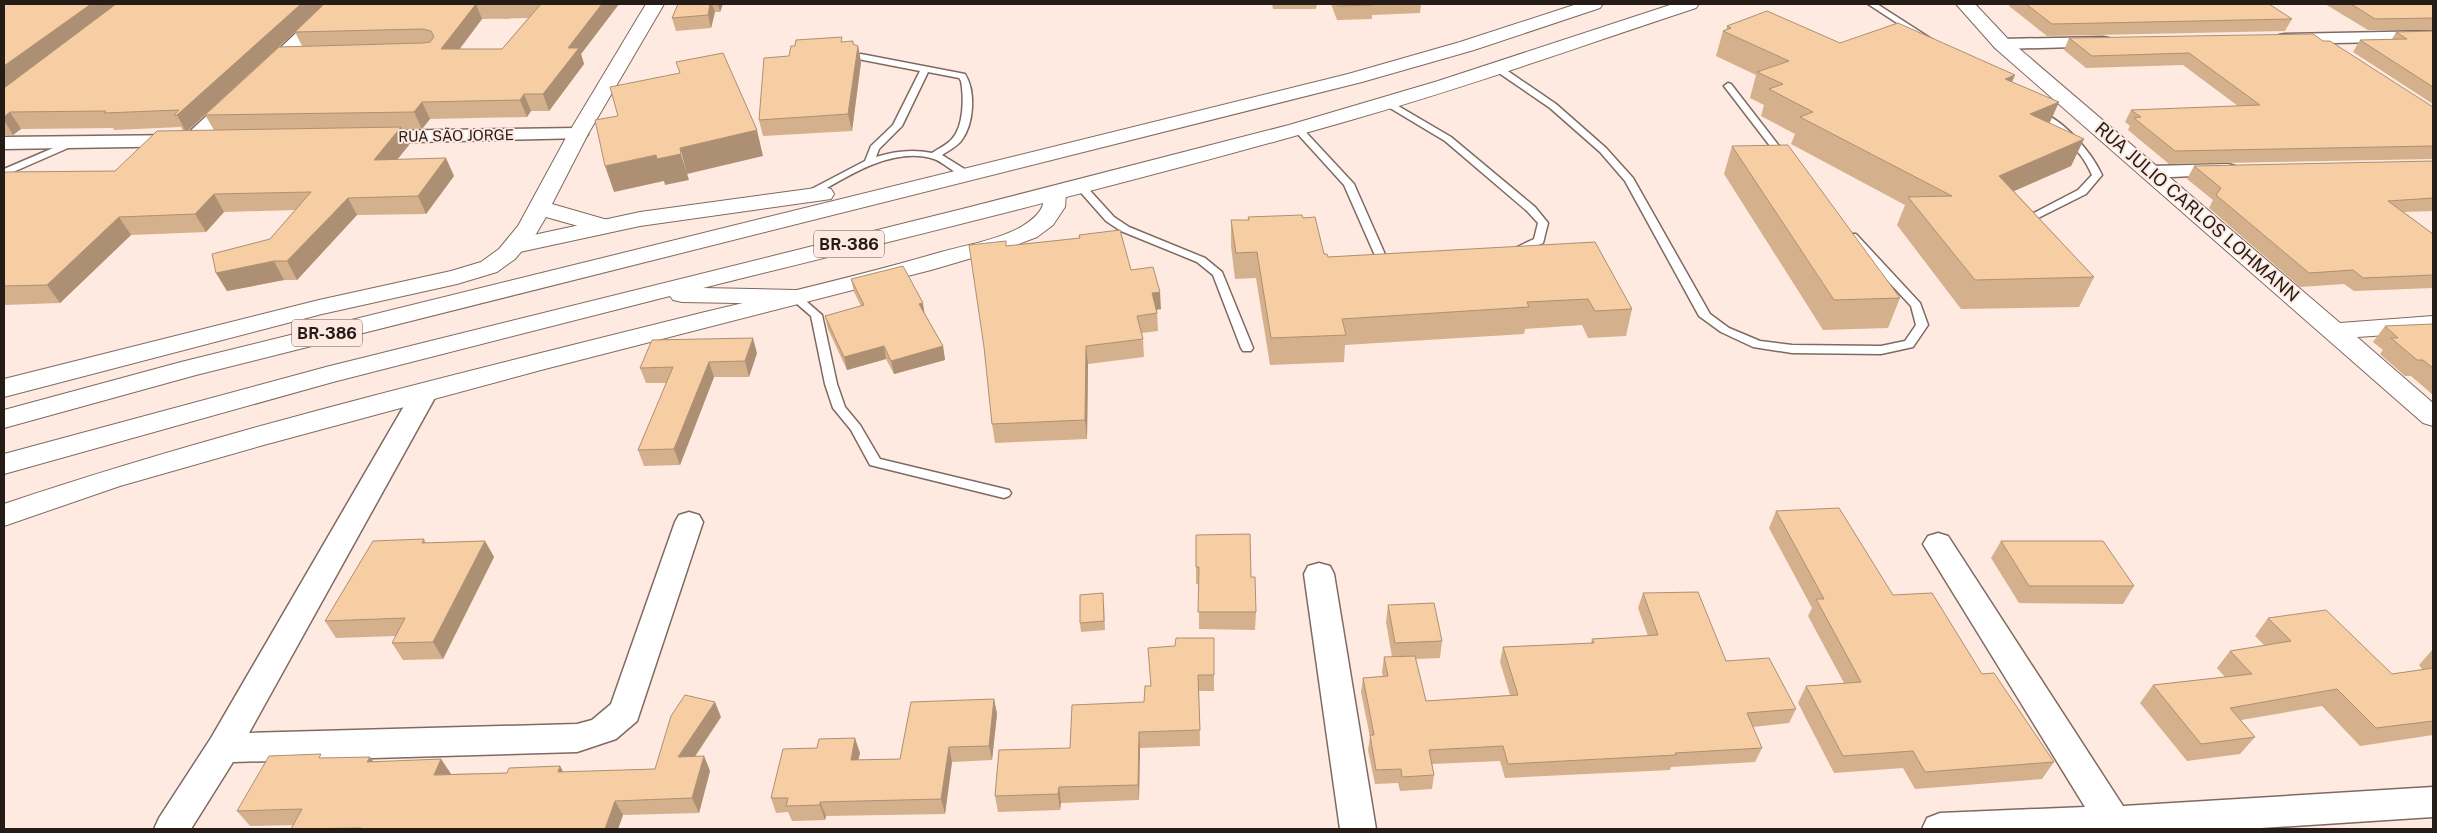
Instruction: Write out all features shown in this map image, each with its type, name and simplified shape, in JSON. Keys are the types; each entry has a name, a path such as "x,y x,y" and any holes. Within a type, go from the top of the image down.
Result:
{"main road":[{"path":"4,388 319,307 476,273 499,260 515,246 540,208 578,134 655,4"},
{"name":"BR-386","path":"4,419 200,365 1355,78 1467,46 1594,4"},
{"name":"BR-386","path":"4,464 190,410 1080,186 1298,129 1499,69 1690,4"},
{"name":"RUA JULIO CARLOS LOHMANN","path":"1965,4 2002,44 2336,330 2433,417"},
{"path":"4,378 235,321 515,246 603,226 674,213 968,175"},
{"path":"4,516 110,479 253,438 424,394 534,363 923,265 1005,242 1028,232 1045,220 1054,207 1055,192"},
{"path":"540,208 603,226"},
{"path":"641,295 795,297"},
{"path":"2336,330 2433,324"}],"street":[{"path":"192,140 337,4"},
{"path":"2295,24 2343,55"},
{"path":"2269,40 2433,36"},
{"path":"2002,44 2120,42"},
{"path":"282,56 312,55"},
{"name":"RUA SÃO JORGE","path":"350,138 578,134"},
{"path":"4,143 221,140"},
{"path":"2151,172 2248,170"},
{"path":"172,829 223,748 424,394"},
{"path":"223,748 577,738 597,734 614,724 625,710 689,522"},
{"path":"1938,544 2116,825"},
{"path":"1319,574 1358,829"},
{"path":"1940,829 2116,825 2433,802"}],"lane":[{"path":"1872,4 1936,45"},
{"path":"861,57 962,76 966,80 968,88 962,132 956,141 934,156"},
{"path":"870,162 874,148 897,126 925,69"},
{"path":"1499,69 1553,106 1603,150 1629,180 1705,316 1725,330 1757,344 1792,348 1881,350 1909,344 1922,325 1916,305 1844,227"},
{"path":"1728,86 1792,170"},
{"path":"1388,103 1448,139 1532,209 1543,224 1539,241 1523,250 1504,254"},
{"path":"2030,219 2082,192 2097,175 2091,159 2069,135 2031,109"},
{"path":"1298,129 1349,184 1382,260 1389,268 1398,272"},
{"path":"4,172 42,154 74,142"},
{"path":"806,196 830,181 870,162 901,155 934,156 968,175"},
{"path":"1080,186 1110,219 1125,229 1201,260 1218,274 1247,348"},
{"path":"795,297 816,316 831,384 839,408 856,428 875,462 1004,493"}],"building":[{"path":"4,4 91,4 4,66"},
{"path":"116,4 301,4 177,115 174,115 179,110 104,113 106,111 10,112 4,117 4,88"},
{"path":"324,4 476,4 441,49 502,49 541,4 602,4 568,48 579,48 543,94 524,94 520,100 422,102 414,112 205,115 279,47 423,43 430,42 434,37 431,31 423,29 295,32"},
{"path":"678,4 710,4 708,15 672,18"},
{"path":"1337,4 1372,4 1373,5 1338,6"},
{"path":"2026,4 2269,4 2292,19 2052,24"},
{"path":"2351,4 2433,4 2433,18 2375,19"},
{"path":"1767,11 1840,43 1898,23 2015,75 2005,79 2059,102 2030,114 2084,139 1999,176 2094,277 1975,280 1908,197 1952,196 1800,117 1813,112 1769,89 1783,84 1757,72 1789,61 1723,31 1731,28 1727,26"},
{"path":"2433,31 2433,87 2360,40 2407,39 2396,32"},
{"path":"2313,34 2323,41 2330,41 2433,107 2433,146 2175,151 2134,118 2141,117 2131,110 2260,105 2189,53 2092,56 2069,38"},
{"path":"842,37 841,42 853,41 853,44 858,46 848,114 759,120 764,58 789,56 791,46 795,46 796,40"},
{"path":"723,53 757,130 680,148 681,154 657,159 656,155 605,166 595,120 618,116 610,87 680,73 676,62"},
{"path":"401,127 374,160 446,158 418,196 348,198 287,261 274,261 216,273 212,254 270,239 311,192 214,194 195,214 119,217 47,285 4,286 4,172 115,171 157,131"},
{"path":"1788,145 1900,298 1834,300 1732,146"},
{"path":"2433,161 2433,198 2388,201 2433,234 2433,275 2363,278 2353,270 2309,273 2216,195 2221,188 2194,166"},
{"path":"1302,215 1303,218 1315,217 1324,254 1327,254 1328,257 1595,242 1632,309 1595,311 1588,299 1527,302 1529,307 1342,319 1346,335 1271,338 1257,252 1236,253 1231,220 1249,220 1248,217"},
{"path":"1120,230 1131,270 1153,267 1160,292 1152,293 1157,313 1137,316 1143,339 1086,346 1085,420 992,424 984,347 969,245 1006,241 1006,246 1080,238 1079,235"},
{"path":"903,266 923,303 919,304 943,346 891,361 884,346 844,357 825,316 864,305 851,279"},
{"path":"2433,324 2433,368 2423,360 2417,360 2391,338 2398,338 2385,326"},
{"path":"753,338 745,361 709,362 674,449 638,450 673,367 640,368 652,340"},
{"path":"1839,508 1893,595 1932,593 1982,674 1994,673 2054,762 1925,772 1913,751 1843,756 1806,686 1861,682 1816,599 1824,599 1776,511"},
{"path":"1250,534 1251,577 1255,577 1256,612 1198,612 1199,567 1196,567 1196,535"},
{"path":"424,539 422,543 485,541 433,642 392,643 405,618 325,621 373,541"},
{"path":"2001,541 2103,541 2134,586 2029,586"},
{"path":"1698,592 1726,661 1769,658 1796,709 1747,713 1762,748 1675,753 1676,755 1508,764 1503,746 1429,750 1434,775 1402,777 1401,769 1376,770 1370,735 1374,735 1363,678 1388,676 1384,657 1415,656 1426,701 1518,695 1503,647 1594,643 1592,639 1658,635 1643,593"},
{"path":"1103,593 1104,621 1080,623 1080,595"},
{"path":"1434,603 1442,641 1395,643 1388,605"},
{"path":"2326,610 2392,674 2433,668 2433,721 2376,728 2337,689 2230,708 2255,737 2201,744 2153,685 2252,674 2230,651 2291,641 2268,618"},
{"path":"1176,638 1214,638 1214,675 1198,675 1200,730 1139,732 1138,785 1059,787 1058,794 995,796 999,750 1070,748 1072,705 1144,702 1145,686 1151,686 1148,648 1175,646"},
{"path":"685,695 715,702 678,757 704,756 692,798 615,801 605,829 291,829 302,809 237,811 269,756 321,754 319,758 370,757 367,762 441,759 434,775 507,773 509,768 560,766 558,772 655,769 671,716"},
{"path":"994,699 989,746 949,747 941,799 820,802 820,805 786,806 788,798 771,798 783,749 817,748 819,739 855,738 851,760 900,759 911,702"}]}
